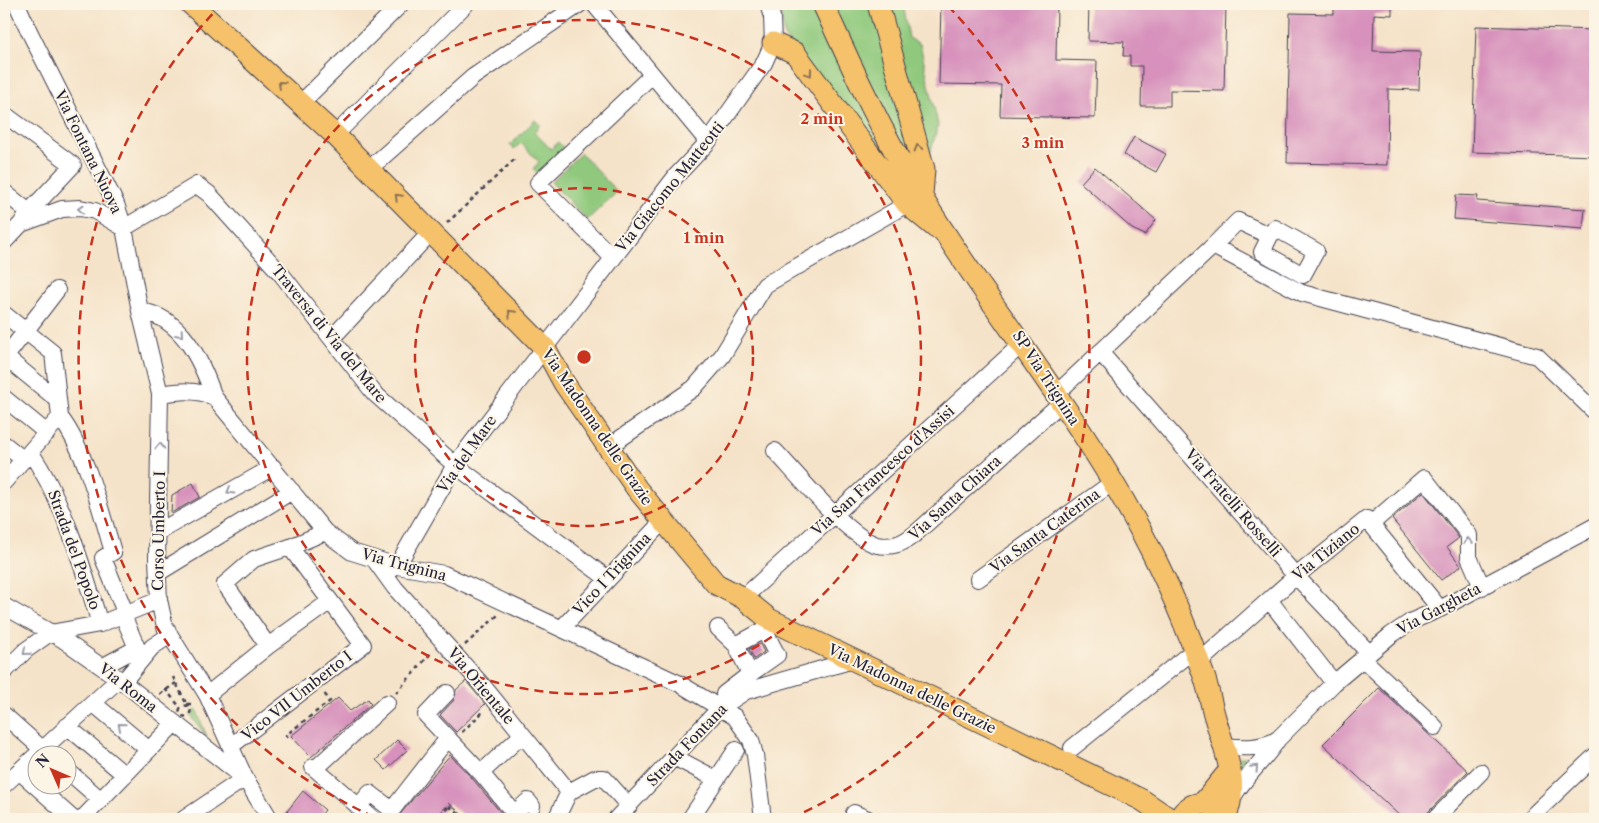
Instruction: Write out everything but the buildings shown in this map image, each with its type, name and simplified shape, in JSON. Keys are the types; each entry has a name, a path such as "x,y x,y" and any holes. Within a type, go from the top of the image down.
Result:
{"main road":[{"name":"Via Madonna delle Grazie","path":"191,4 302,103 370,169 545,348 564,382 637,490 716,584 743,598 767,625 853,660 1142,800 1184,813 1216,808 1225,819"},
{"name":"SP Via Trignina","path":"823,4 914,200 950,239 1023,343 1143,534 1164,577 1204,676 1225,746 1233,798"},
{"path":"878,4 924,168 914,200"},
{"path":"773,43 794,53 914,200"},
{"path":"1184,813 1229,771"},
{"path":"1225,819 1233,798"}],"street":[{"name":"Via Fontana Nuova","path":"17,4 116,204 124,228 140,311 160,394"},
{"path":"302,103 402,4"},
{"path":"335,135 466,4"},
{"path":"370,169 473,77 580,4"},
{"path":"594,4 708,142"},
{"name":"Via Giacomo Matteotti","path":"545,348 676,176 708,142 764,63 773,43 770,10 782,4"},
{"path":"613,258 538,183 652,75"},
{"path":"4,114 73,165 4,242"},
{"name":"Traversa di Via del Mare","path":"124,228 197,185 209,194 282,275 374,394 455,465 608,579"},
{"path":"4,192 25,218"},
{"path":"608,447 694,388 722,356 765,285 914,200"},
{"path":"25,218 62,209 80,208 95,211 124,228"},
{"name":"Via Santa Chiara","path":"775,452 835,514 861,537 876,544 894,546 905,543 1059,398 1100,352 1238,221 1270,236"},
{"path":"332,338 434,233"},
{"path":"1213,246 1302,293 1537,356 1595,412"},
{"path":"57,290 4,357 58,400"},
{"path":"140,311 154,313 171,323 189,344 204,368 214,397"},
{"path":"4,314 53,353 60,417 69,429 98,502 113,552 103,558 141,651"},
{"name":"Via San Francesco d'Assisi","path":"743,598 1023,343"},
{"name":"Via del Mare","path":"397,566 455,465 545,348"},
{"name":"Via Fratelli Rosselli","path":"1100,352 1365,655 1435,727"},
{"path":"160,394 182,390 200,391 214,397"},
{"name":"Corso Umberto I","path":"160,394 158,573 159,600 165,626 201,699 231,746 245,778 270,819"},
{"name":"Via Trignina","path":"214,397 325,532 352,552 397,566 444,574 680,684 735,718 751,740 755,755 763,819"},
{"path":"4,398 47,433"},
{"path":"4,482 60,417"},
{"name":"Strada del Popolo","path":"4,444 27,456 48,479 73,539 100,624"},
{"path":"158,532 273,467"},
{"path":"1371,524 1424,478 1469,534 1469,557 1482,586"},
{"name":"Via Santa Caterina","path":"978,579 1112,483"},
{"path":"158,573 292,491"},
{"name":"Via Tiziano","path":"1072,748 1269,600 1367,518 1440,609"},
{"name":"Vico I Trignina","path":"562,628 663,520"},
{"name":"Via Gargheta","path":"1278,738 1365,655 1412,621 1440,609 1595,526"},
{"path":"268,646 225,584 254,559 290,547 325,532"},
{"path":"201,699 268,646 329,602 290,547"},
{"name":"Via Orientale","path":"374,559 395,588 457,657 569,792"},
{"path":"4,672 26,650 50,634 100,624 159,600"},
{"path":"1269,600 1334,683"},
{"name":"Vico VII Umberto I","path":"231,746 363,645 329,602"},
{"name":"Via Roma","path":"4,606 102,667 245,778"},
{"path":"720,708 721,696 777,654 767,625 736,645"},
{"path":"718,628 736,645 750,674"},
{"path":"102,667 152,647 170,635"},
{"path":"51,746 67,726 93,702 121,681 141,651"},
{"path":"457,657 465,676 460,681"},
{"name":"Strada Fontana","path":"616,819 720,708 746,691 853,660"},
{"path":"448,693 426,715 517,816 528,801 532,806"},
{"path":"93,702 149,750"},
{"path":"373,819 314,768 387,703"},
{"path":"4,715 39,746"},
{"path":"82,819 174,724"},
{"path":"67,726 124,775"},
{"path":"480,773 522,735"},
{"path":"1225,746 1260,746 1278,738"},
{"path":"1233,798 1241,784 1269,753 1278,738"},
{"path":"358,807 370,793 392,810 450,740"},
{"path":"690,819 736,750"},
{"path":"1529,819 1595,756"},
{"path":"674,757 716,779"},
{"path":"28,763 10,774 73,819"},
{"path":"1435,819 1482,772"},
{"path":"184,819 245,778"},
{"path":"556,819 569,792 595,778 604,778 629,806"},
{"path":"78,780 101,800"}],"path":[{"path":"434,233 515,159"},
{"path":"457,657 510,604"},
{"path":"387,703 442,640"},
{"path":"173,677 188,706 201,699"},
{"path":"288,738 286,735 330,701 315,680"},
{"path":"176,683 165,689 180,707"},
{"path":"450,740 494,701"},
{"path":"440,816 449,805 465,819"}],"green space":[{"path":"788,4 903,4 909,38 920,44 938,125 930,154 888,173 784,36 781,14"},
{"path":"535,120 540,125 534,132 551,149 558,142 564,148 538,174 533,169 539,162 521,143 514,149 510,145"},
{"path":"581,153 617,192 587,220 551,182"},
{"path":"196,709 207,737 190,715"},
{"path":"1240,757 1258,757 1240,775"}]}
